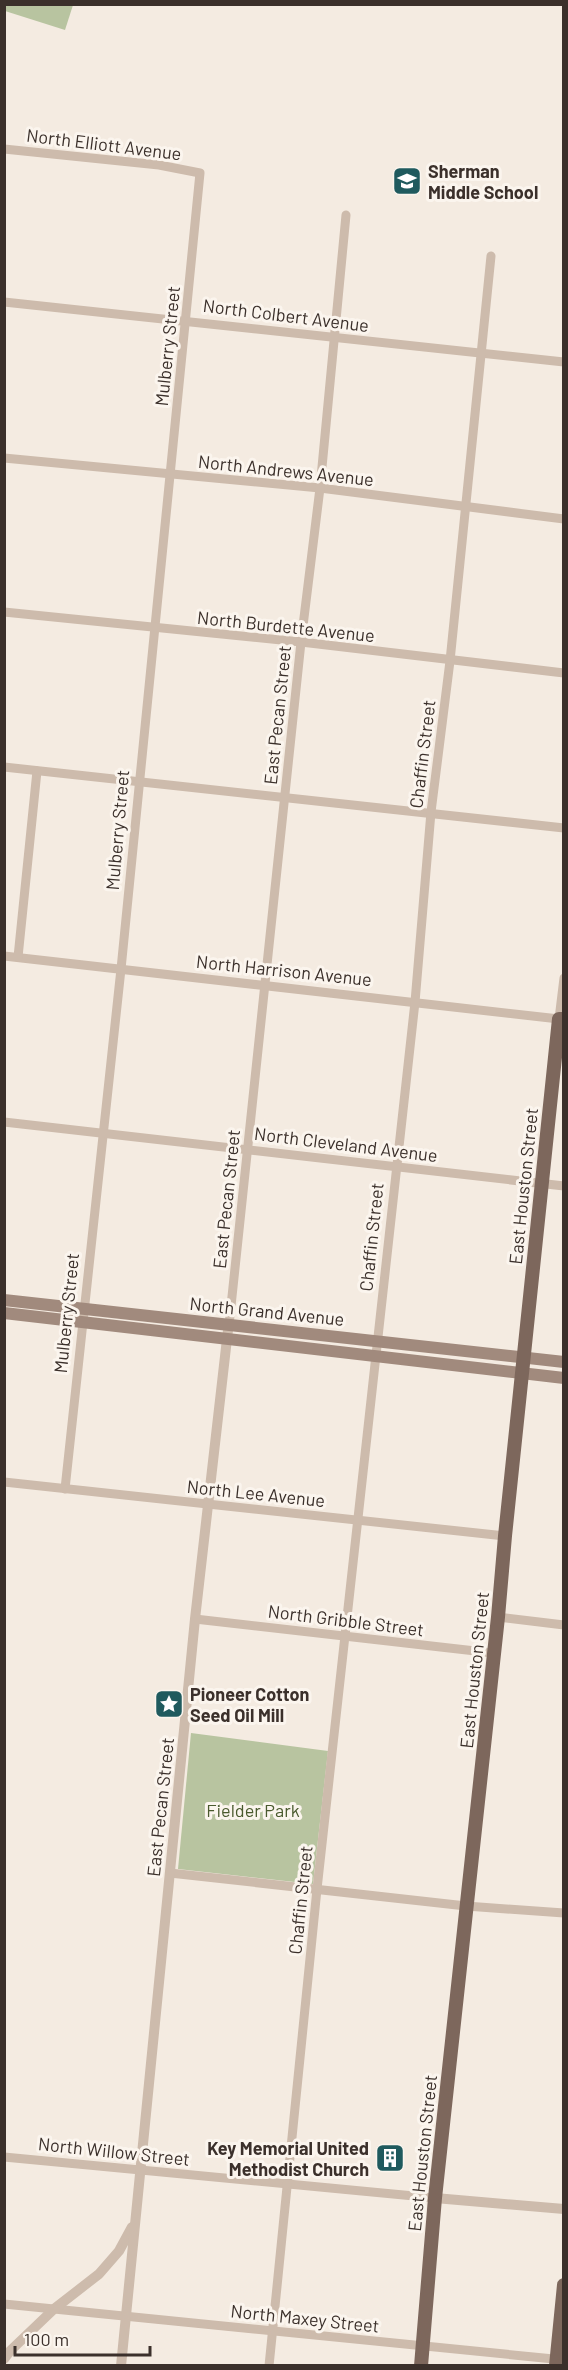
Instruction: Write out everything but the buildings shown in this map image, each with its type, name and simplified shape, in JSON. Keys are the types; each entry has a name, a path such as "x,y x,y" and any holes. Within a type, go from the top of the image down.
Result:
{"main road":[{"name":"East Houston Street","path":"422,2366 435,2198 561,1019"},
{"name":"North Grand Avenue","path":"4,1300 564,1362"},
{"name":"North Grand Avenue","path":"4,1314 564,1378"},
{"path":"559,2362 564,2285"}],"street":[{"name":"North Elliott Avenue","path":"4,149 159,165 200,173"},
{"name":"Mulberry Street","path":"65,1489 121,969 200,173"},
{"name":"East Pecan Street","path":"121,2366 195,1619 249,1149 300,642 320,488 346,214"},
{"name":"Chaffin Street","path":"269,2366 357,1520 415,1002 431,812 450,661 491,256"},
{"name":"North Colbert Avenue","path":"4,302 564,362"},
{"name":"North Andrews Avenue","path":"4,458 320,488 564,519"},
{"name":"North Burdette Avenue","path":"4,612 300,642 564,674"},
{"path":"4,767 564,828"},
{"path":"18,957 37,771"},
{"name":"North Harrison Avenue","path":"4,956 561,1019"},
{"name":"East Houston Street","path":"561,1019 564,978"},
{"name":"North Cleveland Avenue","path":"4,1122 564,1186"},
{"name":"North Lee Avenue","path":"4,1482 505,1536"},
{"path":"498,1617 564,1625"},
{"name":"North Gribble Street","path":"195,1619 493,1653"},
{"path":"170,1873 466,1906 564,1913"},
{"name":"North Willow Street","path":"4,2157 435,2198"},
{"path":"435,2198 564,2209"},
{"path":"4,2359 54,2309 99,2274 119,2251 135,2220"},
{"name":"North Maxey Street","path":"4,2304 559,2362"}],"green space":[{"path":"5,4 73,5 65,30 5,11"},
{"name":"Fielder Park","path":"191,1733 328,1751 313,1884 178,1869"}],"place":[{"name":"Sherman Middle School","path":"407,181"},
{"name":"Pioneer Cotton Seed Oil Mill","path":"169,1704"},
{"name":"Key Memorial United Methodist Church","path":"390,2158"}]}
